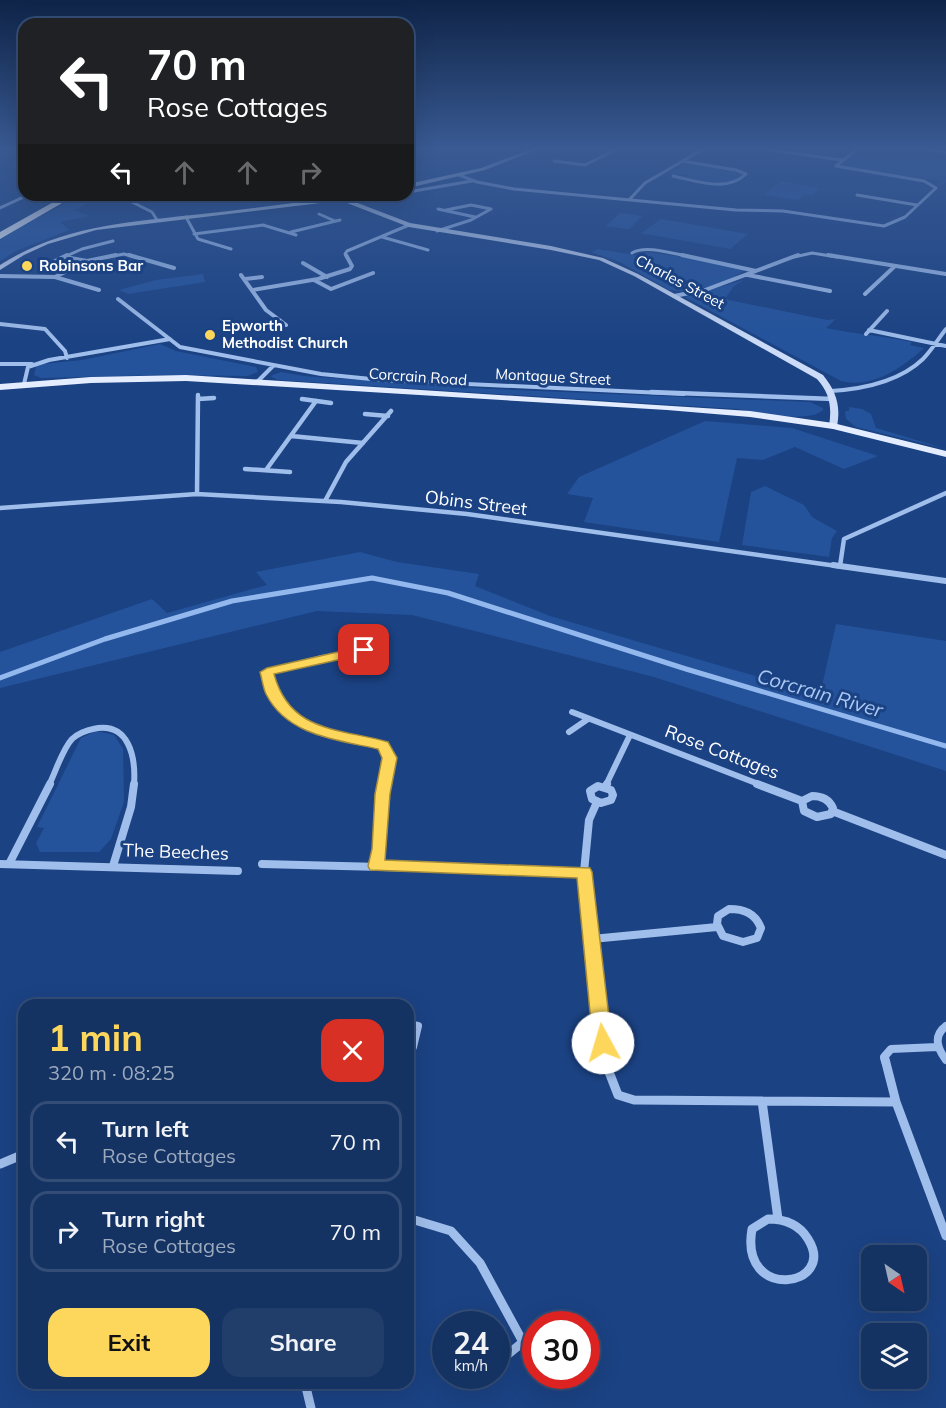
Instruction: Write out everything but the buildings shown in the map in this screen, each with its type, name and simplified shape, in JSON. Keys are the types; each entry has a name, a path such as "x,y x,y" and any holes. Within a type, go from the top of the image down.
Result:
{"highway":[{"path":"0,236 39,214"}],"main road":[{"name":"Corcrain Road","path":"0,387 91,380 186,378 668,407 750,414 833,426"},
{"path":"833,426 946,454"}],"street":[{"path":"153,214 157,220"},
{"name":"Charles Street","path":"0,268 23,252 63,237 157,220 211,214"},
{"path":"319,214 334,221"},
{"name":"Charles Street","path":"380,214 409,225 437,231 587,255 625,269 809,369 820,377 832,395"},
{"path":"461,214 475,217"},
{"path":"437,231 482,214"},
{"path":"801,214 884,226 895,225 907,214"},
{"path":"186,217 198,239 231,249"},
{"path":"290,232 340,220"},
{"path":"194,234 263,225 274,226 297,235"},
{"path":"253,290 314,280 350,269 352,266 345,254 347,251 409,225"},
{"path":"382,237 428,250"},
{"path":"55,261 82,249 113,241"},
{"path":"410,251 419,248"},
{"path":"632,254 638,250 646,250 712,260 756,271"},
{"path":"674,296 705,290 799,255 812,253 946,274"},
{"path":"55,277 87,261 124,254 174,268"},
{"path":"65,257 87,261"},
{"path":"303,262 304,266 327,276"},
{"path":"865,294 895,266"},
{"path":"314,280 331,289 374,273"},
{"path":"242,275 266,310 286,325"},
{"path":"747,275 830,291"},
{"path":"0,276 55,277 99,290"},
{"path":"245,279 262,277"},
{"name":"Montague Street","path":"118,299 186,349 321,374 431,384 795,399 832,395 874,384 893,376 921,360 946,329"},
{"path":"887,310 868,332 946,346"},
{"path":"263,325 279,321"},
{"path":"0,324 45,329 65,351 67,358"},
{"path":"0,364 32,364 170,339"},
{"path":"24,384 28,367 32,364"},
{"path":"257,382 274,366"},
{"path":"832,395 835,408 833,426"},
{"path":"197,494 198,397 214,398"},
{"path":"302,399 331,403"},
{"path":"266,470 316,401"},
{"path":"325,501 346,462 390,413 365,414"},
{"path":"291,436 363,443"},
{"path":"245,469 290,472"},
{"path":"840,566 844,539 946,493"},
{"name":"Obins Street","path":"0,508 197,494 325,501 467,514 946,581"},
{"path":"376,866 380,849 383,794 390,758 383,745 323,732 301,723 273,694 267,672 333,655 383,648"},
{"name":"Rose Cottages","path":"572,712 802,801 812,796 822,797 832,805 832,812"},
{"path":"569,732 588,719"},
{"name":"The Beeches","path":"9,864 72,739 81,732 95,728 108,728 122,732 129,742 133,766 133,796 113,866"},
{"path":"605,787 630,735"},
{"path":"598,786 605,787 613,793 613,798 605,803 597,802 590,796 590,791 598,786"},
{"name":"Rose Cottages","path":"802,801 802,807 812,816 822,817 832,812 946,855"},
{"path":"597,802 589,820 584,872 604,1064 618,1095 634,1100 896,1102"},
{"name":"The Beeches","path":"0,864 238,871"},
{"path":"262,864 584,872"},
{"path":"729,909 736,909 756,917 761,928 757,938 745,943 724,937 717,927 718,916 729,909"},
{"path":"592,939 717,927"},
{"path":"414,1025 418,1026 414,1043"},
{"path":"946,1026 938,1034 937,1047 946,1059"},
{"path":"937,1047 891,1049 884,1057 896,1102 946,1236"},
{"path":"762,1101 778,1219"},
{"path":"0,1164 18,1156"},
{"path":"768,1219 778,1219 798,1227 811,1245 811,1265 806,1273 788,1281 777,1280 758,1268 748,1248 752,1229 768,1219"},
{"path":"414,1220 451,1231 480,1263 522,1340"},
{"path":"510,1353 522,1343"},
{"path":"306,1389 311,1408"}],"shaded area":[{"path":"46,214 84,214 90,216 60,222 69,230 16,251 0,261 0,238"},
{"path":"619,214 642,216 629,229 606,226"},
{"path":"661,219 748,234 730,249 641,233"},
{"path":"598,249 641,256 647,252 697,259 745,270 709,287 688,291 669,290 620,262 591,252"},
{"path":"203,274 205,282 128,294 119,290 156,280"},
{"path":"744,280 734,286 726,297 728,300 827,320 836,319 826,328 912,342 910,345 924,348 906,363 886,375 864,382 841,381 685,297"},
{"path":"160,344 176,351 256,367 258,372 248,376 159,375 41,378 34,375 36,366 43,364 82,360"},
{"path":"281,372 304,376 491,389 810,402 823,410 816,414 795,417 738,409 278,380 270,376"},
{"path":"849,407 862,409 871,414 876,428 946,449 856,427 846,419 845,411 849,411"},
{"path":"705,421 792,428 878,456 844,469 795,447 763,460 737,458 719,542 584,522 593,498 567,494 579,477"},
{"path":"765,486 804,505 812,517 837,531 832,538 829,557 742,545 751,492"},
{"path":"360,552 397,562 479,574 475,586 550,616 790,686 822,686 836,624 946,641 946,771 654,677 412,615 317,611 0,688 0,652 152,599 167,613 267,585 256,572"},
{"path":"96,731 114,735 123,749 124,802 111,839 99,852 40,852 36,843 44,828 37,827 81,738"}],"waterway":[{"name":"Corcrain River","path":"0,678 105,639 232,601 372,578 448,593 686,669 946,746"}],"place":[{"name":"Robinsons Bar","path":"27,266"},
{"name":"Epworth Methodist Church","path":"210,335"}],"route":[{"path":"364,650 294,664 267,672 273,694 301,723 323,732 383,745 390,758 383,794 380,849 376,866 584,872 603,1043"}]}
